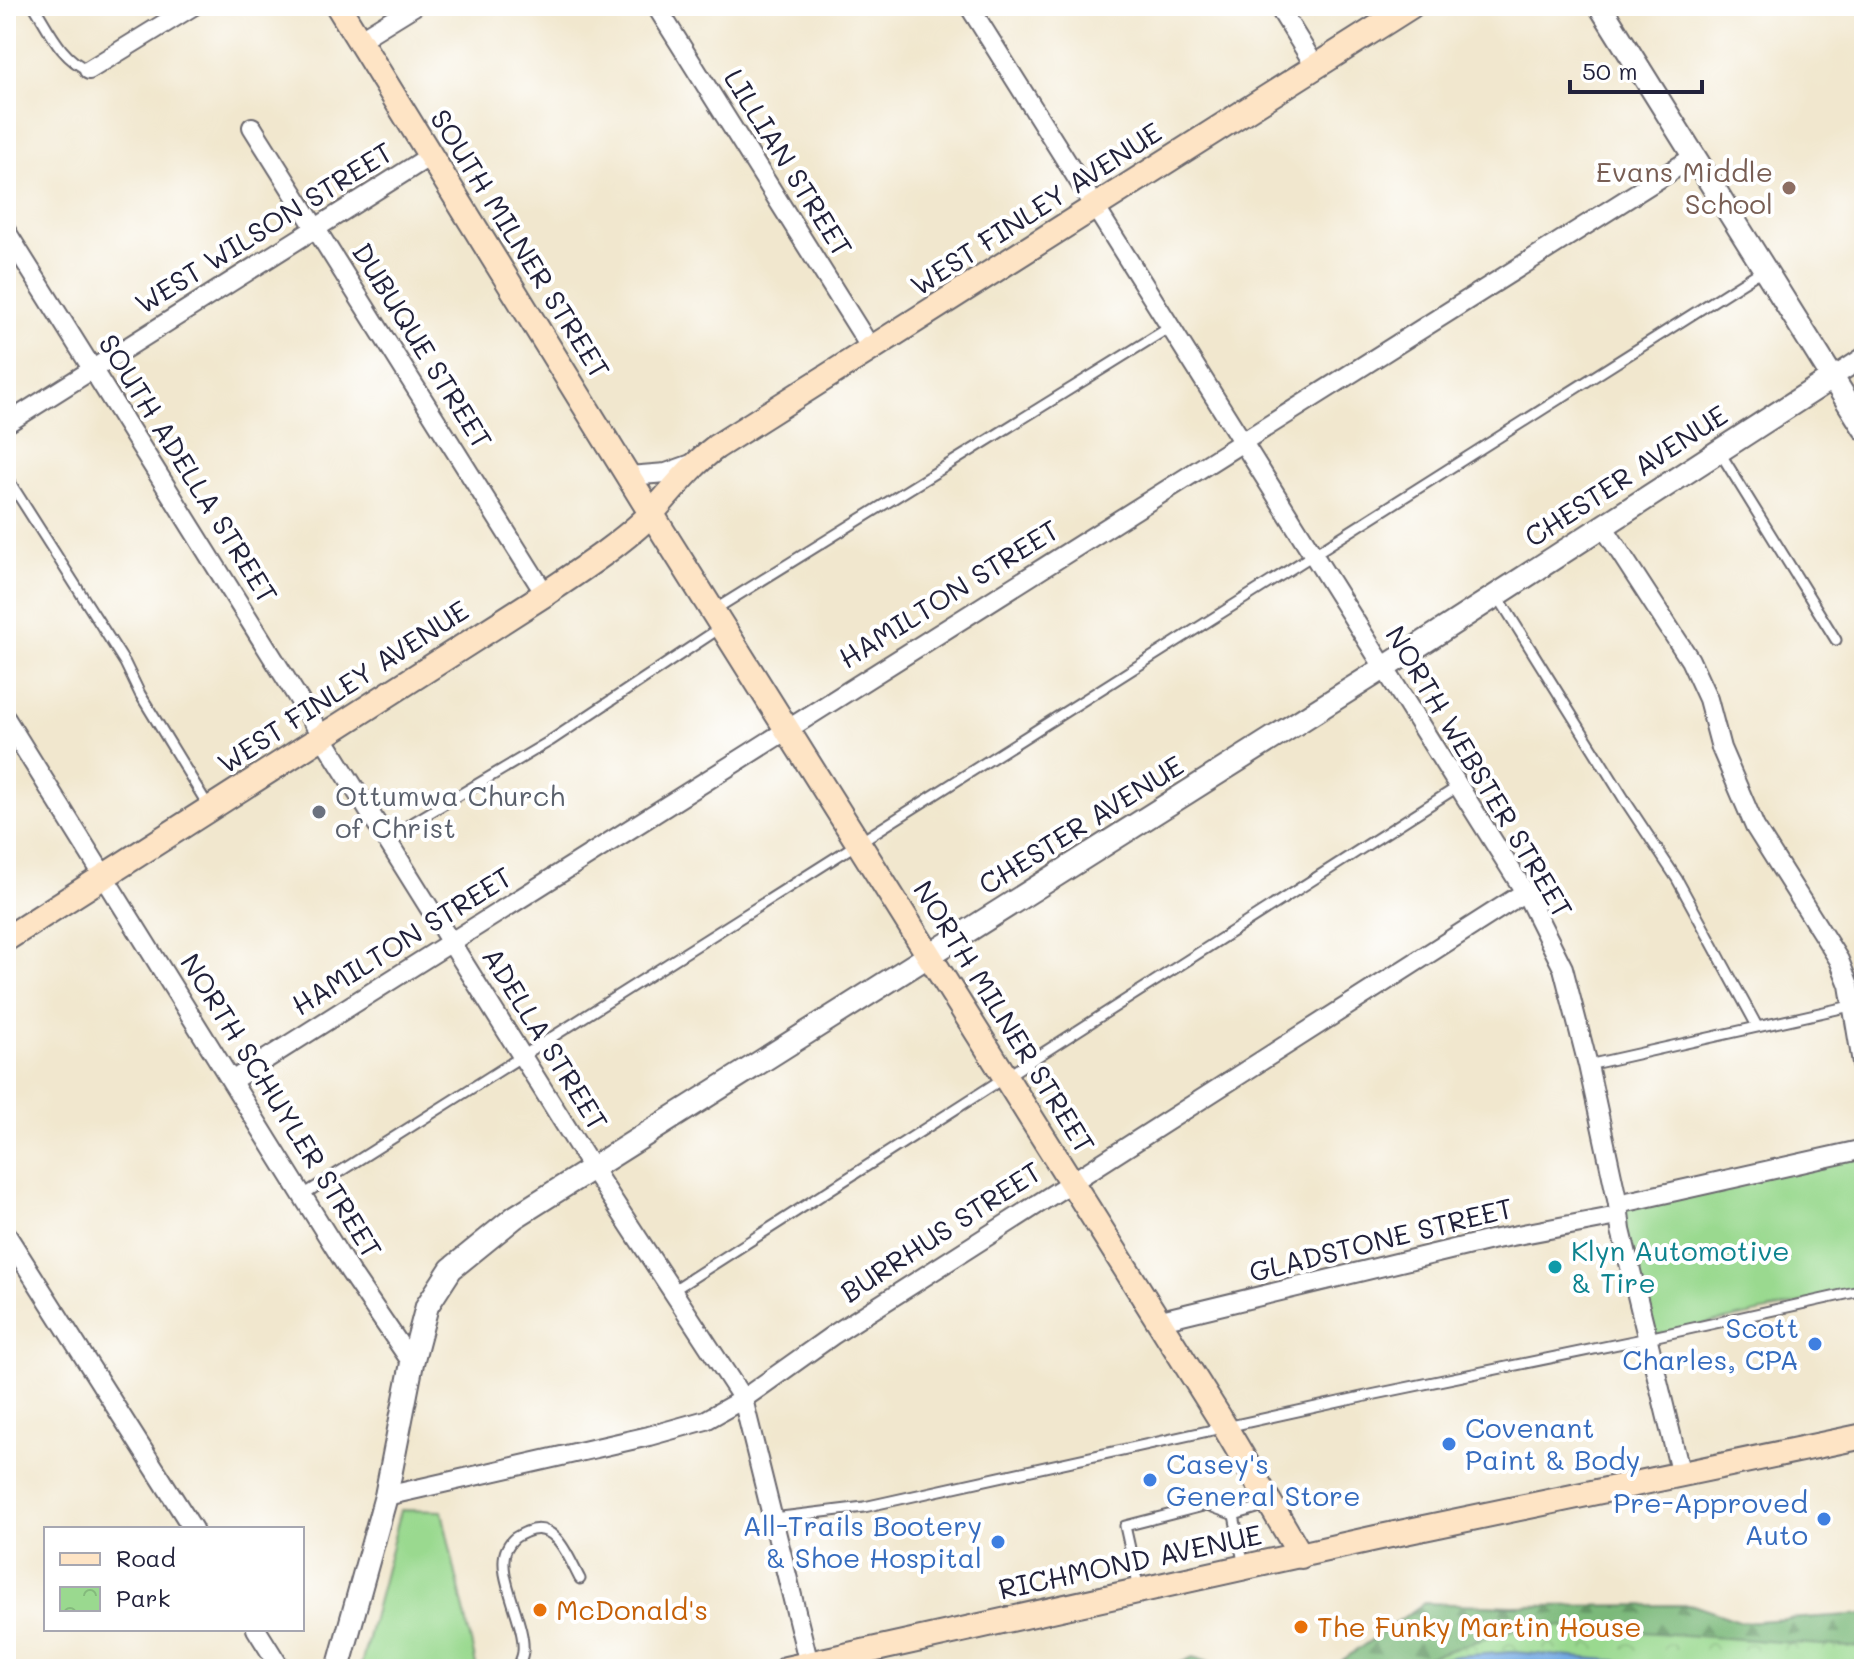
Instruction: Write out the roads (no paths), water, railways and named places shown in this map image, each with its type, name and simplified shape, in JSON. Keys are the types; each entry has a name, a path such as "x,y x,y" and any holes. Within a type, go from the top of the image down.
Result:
{"main road":[{"name":"SOUTH MILNER STREET","path":"338,6 651,513"},
{"name":"WEST FINLEY AVENUE","path":"6,939 618,545 651,513 694,463 1411,6"},
{"name":"NORTH MILNER STREET","path":"651,513 1225,1427 1301,1556"},
{"name":"RICHMOND AVENUE","path":"797,1666 1864,1436"}],"street":[{"path":"89,70 193,6"},
{"path":"359,40 414,6"},
{"name":"LILLIAN STREET","path":"656,6 872,350"},
{"name":"NORTH WEBSTER STREET","path":"969,6 1525,892 1563,968 1681,1475"},
{"path":"1278,6 1315,66"},
{"path":"1600,6 1864,428"},
{"name":"DUBUQUE STREET","path":"252,127 545,594"},
{"name":"WEST WILSON STREET","path":"6,424 430,156"},
{"name":"HAMILTON STREET","path":"233,1080 1695,156"},
{"name":"SOUTH ADELLA STREET","path":"6,231 323,736"},
{"name":"CHESTER AVENUE","path":"338,1669 386,1496 412,1363 427,1306 451,1269 515,1217 1384,668 1864,357"},
{"name":"WEST FINLEY AVENUE","path":"629,476 666,473 694,463"},
{"path":"1603,526 1690,660 1708,699 1721,748 1755,827 1839,960 1858,1006 1864,1075"},
{"name":"NORTH SCHUYLER STREET","path":"6,719 348,1268 412,1363"},
{"name":"ADELLA STREET","path":"323,736 592,1168 743,1399 773,1518 797,1666"},
{"name":"BURRHUS STREET","path":"386,1496 706,1420 743,1399 833,1335 1071,1181 1525,892"},
{"name":"GLADSTONE STREET","path":"1157,1321 1864,1149"},
{"path":"6,1234 192,1527"},
{"path":"257,1631 281,1669"}],"lane":[{"path":"34,6 66,55 76,65 89,70"},
{"path":"303,1195 1764,269"},
{"path":"387,838 550,741 718,618 1170,327"},
{"path":"1719,451 1836,640"},
{"path":"6,476 125,663 140,694 210,808"},
{"path":"1497,595 1677,879 1757,1026"},
{"path":"672,1291 1459,786"},
{"path":"1588,1065 1858,1006"},
{"path":"773,1518 864,1507 1864,1290"},
{"path":"1139,1590 1125,1526 1207,1505 1234,1515 1270,1504"},
{"path":"1234,1515 1244,1568"},
{"path":"517,1669 523,1651 505,1567 505,1551 514,1537 532,1530 548,1531 558,1538 580,1579"}],"water":[{"path":"1513,1652 1667,1665 1858,1669 1389,1669 1457,1656"}],"place":[{"name":"Evans Middle School","path":"1789,188"},
{"name":"Ottumwa Church of Christ","path":"319,812"},
{"name":"Klyn Automotive & Tire","path":"1555,1267"},
{"name":"Scott Charles, CPA","path":"1815,1344"},
{"name":"Covenant Paint & Body","path":"1449,1444"},
{"name":"Casey's General Store","path":"1150,1480"},
{"name":"Pre-Approved Auto","path":"1824,1519"},
{"name":"All-Trails Bootery & Shoe Hospital","path":"998,1542"},
{"name":"McDonald's","path":"540,1610"},
{"name":"The Funky Martin House","path":"1301,1627"}]}
